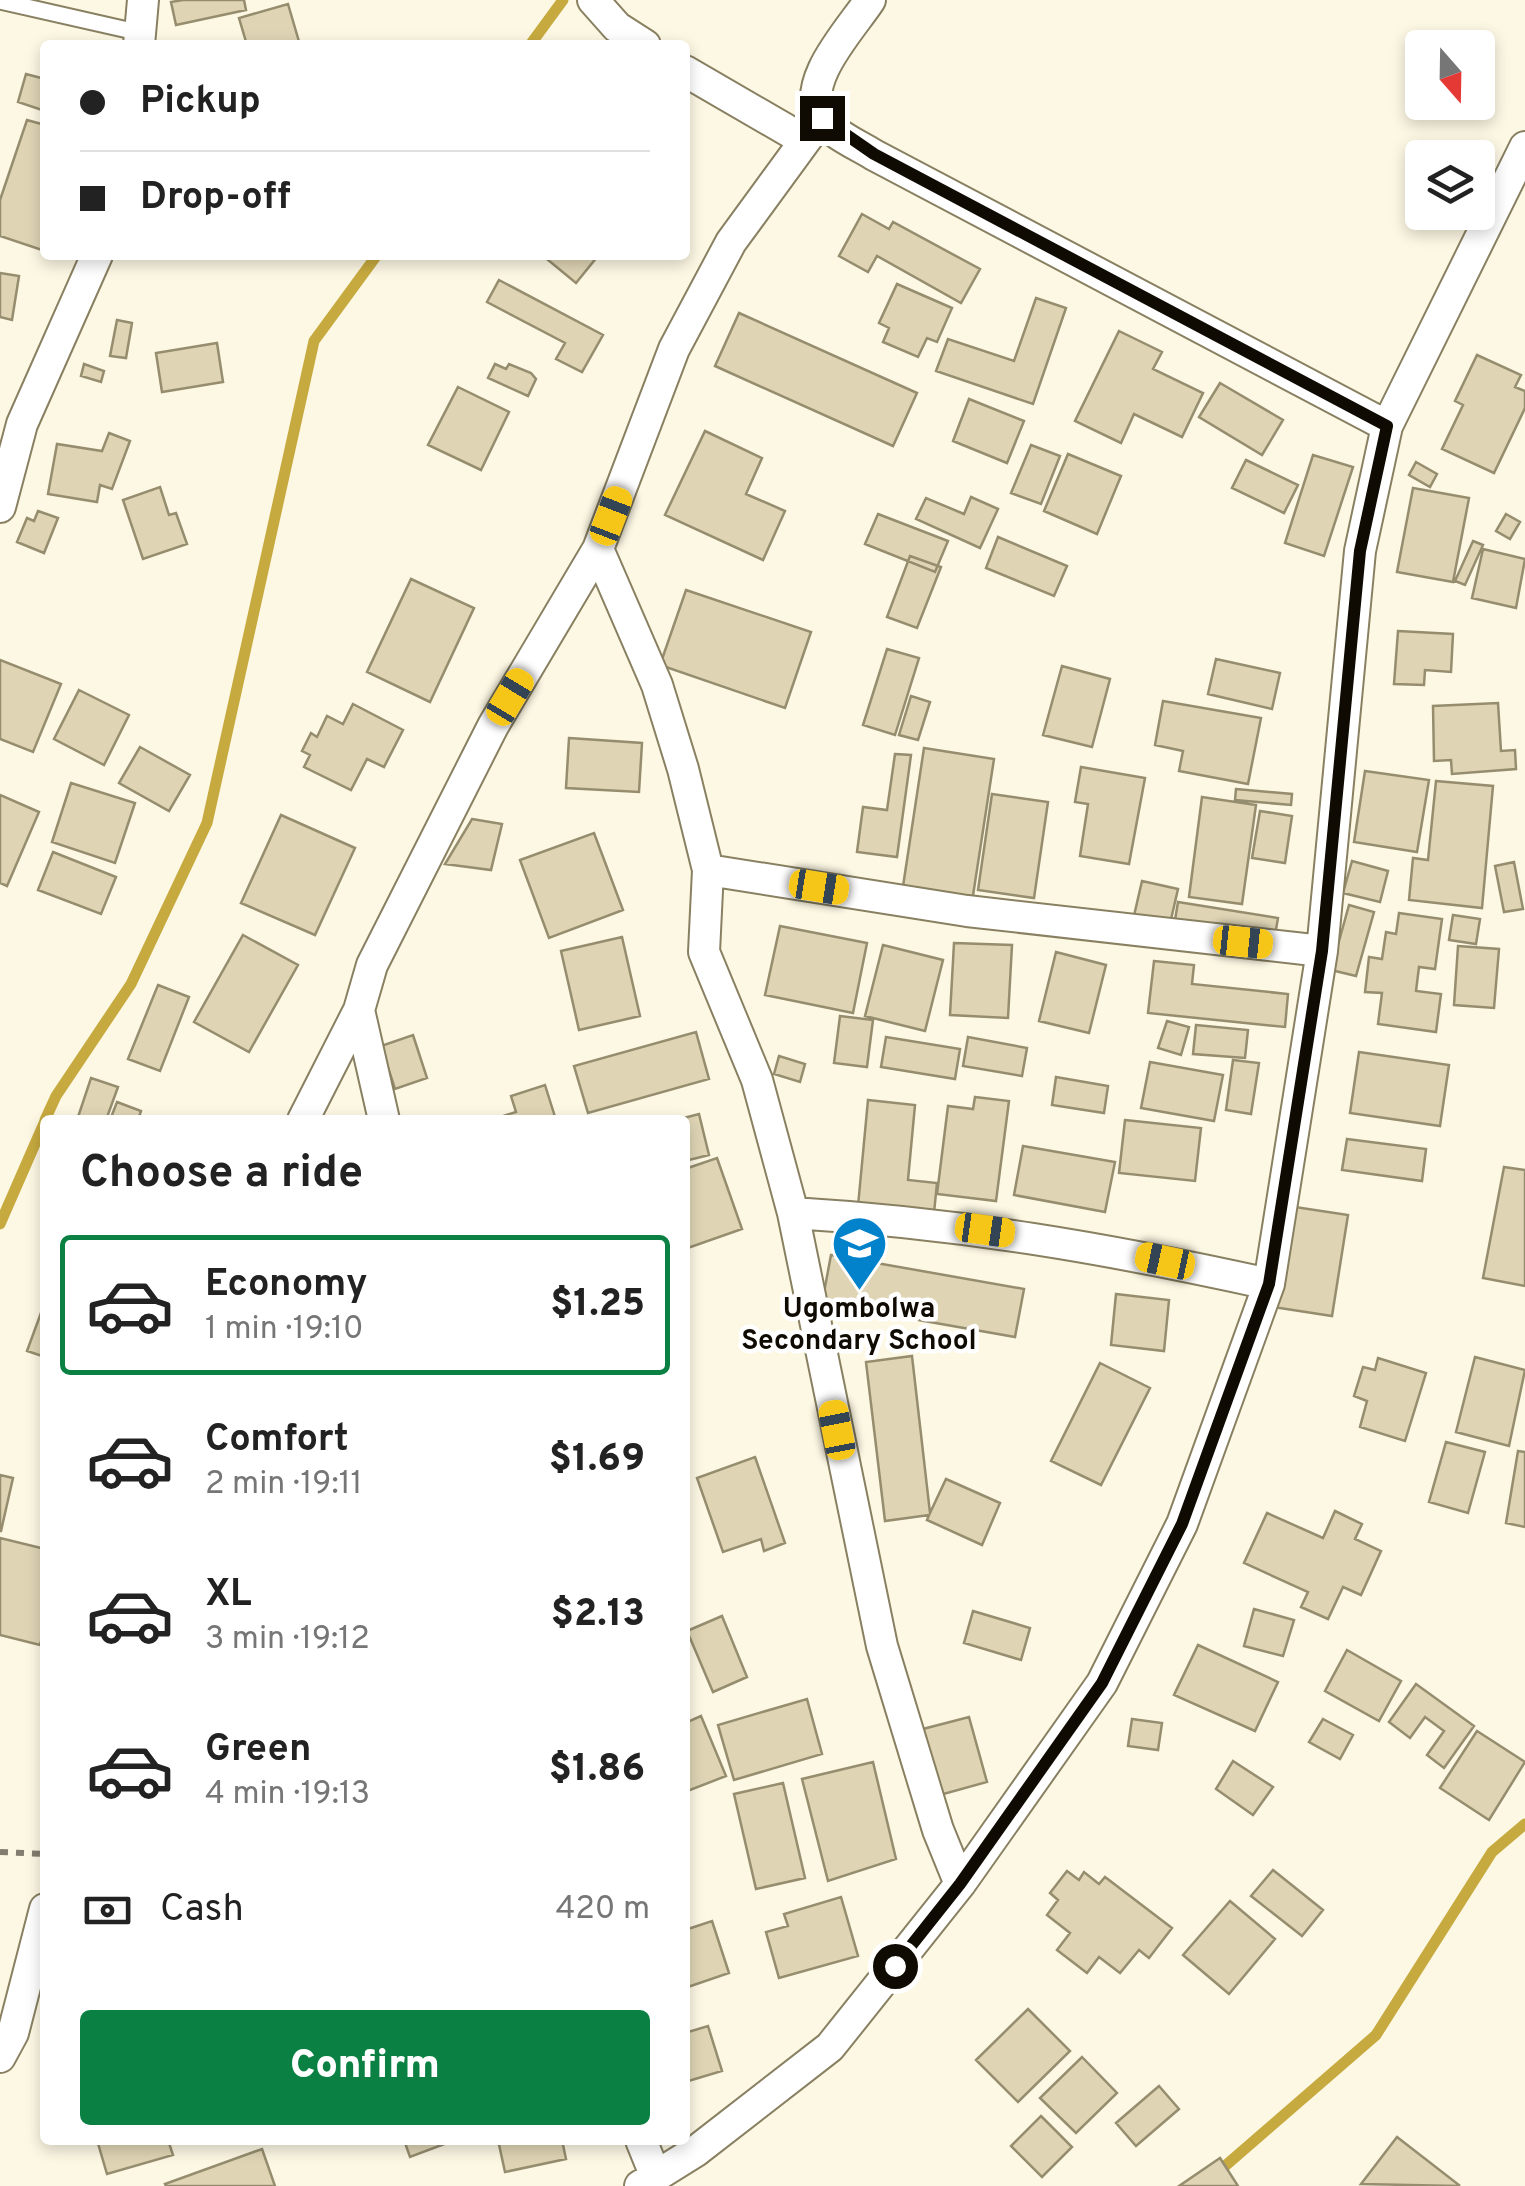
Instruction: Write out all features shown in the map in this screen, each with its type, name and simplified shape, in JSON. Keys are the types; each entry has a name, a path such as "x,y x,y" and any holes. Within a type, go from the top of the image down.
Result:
{"street":[{"path":"140,39 143,0"},
{"path":"593,0 617,27 637,40"},
{"path":"306,1115 359,1010 372,964 493,726 598,549 674,349 731,242 813,129 821,74 870,0"},
{"path":"690,73 874,154 1387,426"},
{"path":"642,2145 648,2181 830,2048 960,1884 1102,1683 1182,1524 1269,1284 1322,951 1360,551 1387,426 1525,148"},
{"path":"0,507 11,422 94,260"},
{"path":"598,549 657,686 708,870 704,952 757,1080 792,1214 882,1646 938,1830 960,1884"},
{"path":"708,870 967,910 1322,951"},
{"path":"359,1010 383,1115"},
{"path":"792,1214 911,1220 1096,1246 1269,1284"},
{"path":"0,2057 14,2034 40,1930"}],"lane":[{"path":"0,1 140,39"}],"path":[{"path":"0,1852 40,1854"}],"building":[{"path":"244,0 246,10 176,25 171,2"},
{"path":"288,4 299,40 246,40 239,18"},
{"path":"26,74 40,78 40,109 18,102"},
{"path":"27,120 40,124 40,249 0,236 0,200"},
{"path":"862,214 889,229 893,222 980,269 961,303 877,256 868,272 839,256"},
{"path":"548,260 595,260 576,283"},
{"path":"0,273 19,276 12,320 0,317"},
{"path":"499,280 603,335 582,372 556,359 565,343 487,302"},
{"path":"897,284 952,308 937,342 927,338 918,357 883,342 889,328 879,323"},
{"path":"1036,298 1066,308 1033,404 936,371 948,339 1014,361"},
{"path":"739,313 917,393 893,446 715,366"},
{"path":"117,320 132,323 126,358 110,356"},
{"path":"1119,331 1162,352 1153,369 1203,393 1182,437 1134,414 1121,443 1075,421"},
{"path":"217,343 223,382 162,392 156,353"},
{"path":"1477,355 1521,375 1515,387 1525,391 1525,408 1494,473 1442,449 1463,405 1455,401"},
{"path":"84,364 104,371 101,382 81,376"},
{"path":"495,364 506,369 509,364 531,373 536,379 528,396 488,378"},
{"path":"1220,383 1283,420 1262,455 1199,417"},
{"path":"458,387 509,412 481,470 428,445"},
{"path":"969,399 1024,421 1007,463 953,441"},
{"path":"705,431 762,458 746,494 785,511 763,560 665,515"},
{"path":"109,433 130,441 112,489 100,485 97,502 48,494 57,444 102,451"},
{"path":"1031,445 1060,456 1041,504 1011,493"},
{"path":"1068,454 1121,476 1097,534 1044,511"},
{"path":"1313,455 1353,467 1324,556 1285,543"},
{"path":"1246,460 1298,485 1284,513 1232,488"},
{"path":"1416,462 1437,474 1430,487 1409,475"},
{"path":"160,487 169,515 176,513 187,544 143,559 123,500"},
{"path":"1413,488 1469,498 1453,582 1397,572"},
{"path":"971,497 998,509 980,548 916,519 926,498 964,514"},
{"path":"38,511 58,518 44,553 17,542 27,518 34,521"},
{"path":"878,514 948,541 935,572 865,544"},
{"path":"1506,514 1520,522 1510,539 1496,531"},
{"path":"998,537 1067,566 1054,596 986,568"},
{"path":"1473,541 1483,545 1465,585 1455,581"},
{"path":"1483,549 1525,559 1516,608 1472,598"},
{"path":"910,556 941,567 917,628 887,617"},
{"path":"411,579 474,608 430,702 367,672"},
{"path":"686,590 811,632 785,708 660,665"},
{"path":"1398,631 1453,634 1451,672 1425,670 1424,685 1394,684"},
{"path":"887,649 919,658 895,735 863,725"},
{"path":"1216,659 1280,673 1272,709 1208,694"},
{"path":"0,660 61,684 33,752 0,739"},
{"path":"1062,666 1110,679 1092,747 1043,735"},
{"path":"79,690 129,715 104,765 54,739"},
{"path":"911,696 930,702 918,740 899,735"},
{"path":"1163,701 1261,718 1248,784 1179,771 1183,751 1155,745"},
{"path":"1498,703 1501,751 1515,750 1516,769 1452,774 1451,760 1434,761 1433,706"},
{"path":"353,704 403,730 384,767 367,759 351,790 304,767 310,755 302,751 311,733 317,737 327,716 343,724"},
{"path":"569,738 642,743 639,792 566,788"},
{"path":"140,747 190,775 169,811 119,783"},
{"path":"924,748 994,759 972,902 902,893"},
{"path":"895,754 911,755 897,857 857,852 863,807 887,810"},
{"path":"1081,767 1145,778 1129,864 1080,856 1088,804 1075,802"},
{"path":"1365,771 1429,780 1417,852 1354,842"},
{"path":"1436,781 1493,786 1482,908 1409,900 1413,858 1428,860"},
{"path":"71,783 135,803 115,863 52,842"},
{"path":"1236,789 1292,794 1291,805 1235,800"},
{"path":"992,794 1048,802 1034,898 978,890"},
{"path":"0,795 39,812 7,886 0,883"},
{"path":"1202,797 1256,805 1242,904 1189,897"},
{"path":"1260,811 1292,816 1285,863 1252,858"},
{"path":"281,815 355,848 315,935 241,903"},
{"path":"472,819 502,824 491,870 445,864"},
{"path":"594,833 623,910 549,938 520,860"},
{"path":"53,852 116,877 101,914 38,890"},
{"path":"1352,861 1388,871 1380,902 1343,893"},
{"path":"1514,862 1523,909 1504,912 1495,866"},
{"path":"1142,881 1178,889 1169,928 1133,920"},
{"path":"1178,902 1278,918 1274,941 1174,926"},
{"path":"1349,905 1374,912 1356,976 1331,970"},
{"path":"1399,913 1442,919 1435,969 1419,967 1416,991 1441,994 1436,1032 1378,1024 1382,993 1365,992 1369,957 1382,959 1386,932 1396,934"},
{"path":"1453,915 1480,919 1476,944 1449,940"},
{"path":"780,926 867,943 853,1013 765,995"},
{"path":"243,935 298,965 249,1052 194,1022"},
{"path":"622,937 640,1016 579,1030 561,951"},
{"path":"954,943 1012,945 1008,1018 950,1015"},
{"path":"883,945 943,960 925,1031 865,1016"},
{"path":"1458,946 1499,949 1494,1008 1454,1005"},
{"path":"1056,952 1106,965 1089,1033 1039,1021"},
{"path":"1154,961 1194,965 1192,984 1288,994 1285,1027 1148,1013"},
{"path":"158,985 189,997 160,1071 128,1059"},
{"path":"840,1016 873,1020 867,1067 834,1063"},
{"path":"1167,1021 1189,1027 1181,1055 1158,1048"},
{"path":"1196,1025 1248,1030 1245,1058 1193,1054"},
{"path":"696,1032 709,1079 588,1113 574,1066"},
{"path":"413,1035 427,1078 395,1089 381,1046"},
{"path":"886,1037 960,1049 955,1079 881,1067"},
{"path":"968,1037 1027,1048 1022,1076 963,1066"},
{"path":"1359,1052 1449,1065 1440,1126 1350,1113"},
{"path":"779,1056 805,1064 800,1082 774,1074"},
{"path":"1233,1060 1259,1063 1251,1114 1226,1110"},
{"path":"1150,1062 1223,1075 1214,1121 1141,1108"},
{"path":"1056,1077 1108,1086 1104,1113 1052,1105"},
{"path":"91,1078 118,1087 108,1115 79,1115"},
{"path":"545,1085 554,1115 507,1115 516,1112 511,1096"},
{"path":"975,1097 1009,1101 996,1201 937,1194 948,1106 973,1109"},
{"path":"868,1100 915,1105 908,1180 937,1183 934,1213 858,1206"},
{"path":"117,1102 141,1111 140,1115 112,1115"},
{"path":"699,1114 709,1155 690,1160 690,1116"},
{"path":"1125,1120 1201,1128 1195,1181 1119,1173"},
{"path":"1347,1139 1426,1149 1422,1181 1342,1170"},
{"path":"1023,1146 1115,1162 1105,1212 1014,1195"},
{"path":"717,1158 742,1229 690,1247 690,1167"},
{"path":"1504,1167 1525,1170 1525,1286 1483,1278"},
{"path":"1282,1205 1348,1215 1332,1316 1266,1306"},
{"path":"831,1255 1024,1289 1015,1337 822,1303"},
{"path":"1116,1294 1169,1300 1164,1351 1111,1345"},
{"path":"40,1316 40,1355 27,1351"},
{"path":"912,1356 930,1513 946,1479 1000,1503 982,1545 927,1520 929,1515 885,1521 866,1362"},
{"path":"1475,1357 1525,1370 1509,1446 1456,1432"},
{"path":"1378,1358 1426,1373 1405,1441 1360,1427 1367,1401 1354,1396 1363,1367 1375,1370"},
{"path":"1100,1363 1150,1388 1101,1485 1051,1461"},
{"path":"1446,1442 1485,1452 1468,1513 1429,1502"},
{"path":"1518,1451 1525,1452 1525,1527 1506,1523"},
{"path":"755,1457 785,1543 764,1551 761,1539 723,1552 697,1478"},
{"path":"0,1475 13,1478 1,1531 0,1531"},
{"path":"1335,1511 1362,1524 1355,1539 1381,1551 1361,1595 1343,1587 1328,1619 1301,1607 1308,1592 1244,1563 1267,1513 1323,1538"},
{"path":"0,1538 40,1548 40,1645 0,1635"},
{"path":"1254,1609 1294,1620 1283,1656 1244,1646"},
{"path":"973,1611 1030,1628 1021,1660 964,1643"},
{"path":"722,1616 747,1677 713,1692 690,1630"},
{"path":"1198,1645 1278,1682 1255,1731 1174,1695"},
{"path":"1347,1650 1401,1681 1379,1721 1325,1691"},
{"path":"1416,1684 1474,1726 1444,1768 1427,1755 1444,1731 1425,1717 1410,1738 1389,1722"},
{"path":"807,1699 822,1754 734,1780 718,1725"},
{"path":"701,1716 726,1776 690,1790 690,1721"},
{"path":"969,1717 987,1782 940,1795 923,1729"},
{"path":"1132,1719 1162,1723 1158,1750 1128,1746"},
{"path":"1323,1719 1353,1735 1340,1759 1309,1742"},
{"path":"1477,1731 1525,1762 1489,1820 1440,1788"},
{"path":"1233,1761 1273,1787 1253,1815 1216,1789"},
{"path":"873,1762 896,1859 828,1881 802,1779"},
{"path":"783,1783 805,1878 756,1889 734,1794"},
{"path":"1273,1870 1323,1910 1302,1936 1251,1896"},
{"path":"1067,1871 1079,1880 1084,1872 1099,1884 1105,1877 1172,1928 1149,1958 1139,1950 1120,1973 1099,1957 1087,1973 1057,1950 1070,1933 1047,1915 1058,1900 1050,1893"},
{"path":"841,1897 858,1956 779,1978 766,1932 788,1926 784,1914"},
{"path":"1230,1901 1275,1939 1229,1994 1183,1955"},
{"path":"712,1921 729,1973 690,1986 690,1928"},
{"path":"1028,2009 1070,2051 1018,2102 976,2060"},
{"path":"708,2026 722,2071 690,2081 690,2031"},
{"path":"1082,2057 1117,2093 1076,2133 1040,2098"},
{"path":"1159,2086 1179,2109 1136,2146 1116,2123"},
{"path":"1041,2116 1072,2147 1042,2177 1011,2146"},
{"path":"1397,2137 1459,2185 1361,2184"},
{"path":"98,2145 170,2145 173,2155 107,2174"},
{"path":"406,2145 442,2145 410,2157"},
{"path":"499,2145 563,2145 566,2159 505,2172"},
{"path":"262,2149 275,2186 165,2184"},
{"path":"1220,2158 1238,2186 1179,2186"}],"waterway":[{"path":"534,40 563,0"},
{"path":"47,1115 131,984 207,823 314,341 373,260"},
{"path":"0,1224 40,1132"},
{"path":"1202,2186 1376,2035 1492,1852 1525,1824"}],"place":[{"name":"Ugombolwa Secondary School","path":"859,1293"}],"route":[{"path":"822,118 847,139 874,154 1387,426 1360,551 1344,684 1322,951 1269,1284 1182,1524 1102,1683 960,1884 895,1966"}]}
